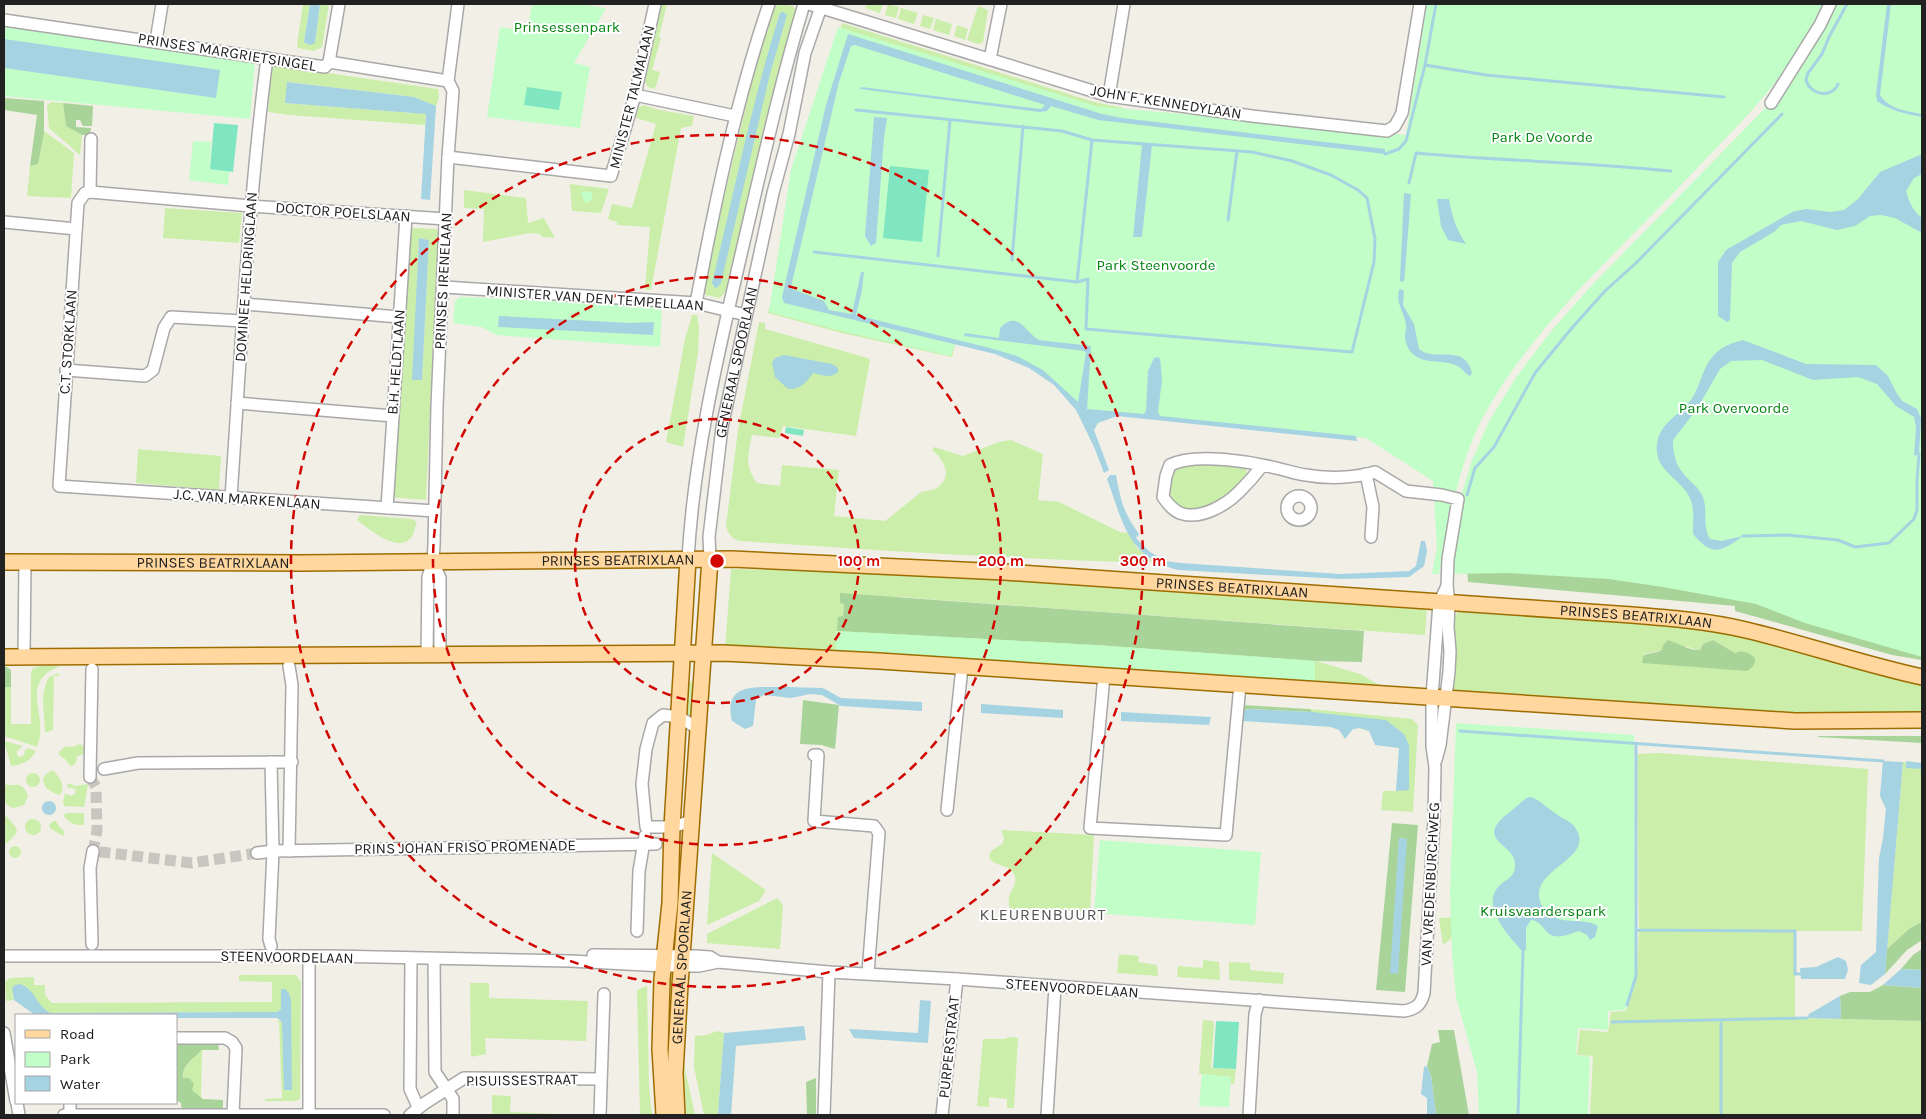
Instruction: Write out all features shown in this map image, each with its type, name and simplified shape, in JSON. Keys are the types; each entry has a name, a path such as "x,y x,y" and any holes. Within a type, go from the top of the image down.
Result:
{"main road":[{"name":"GENERAAL SPOORLAAN","path":"664,1115 660,1049 664,961 670,903 672,827 688,559"},
{"name":"PRINSES BEATRIXLAAN","path":"4,562 301,563 710,559 821,562 1004,572 1632,615 1715,624 1763,634 1869,665 1922,677"},
{"name":"GENERAAL SPOORLAAN","path":"677,1115 675,1073 699,729 702,654 710,559"},
{"path":"4,657 723,653 1795,721 1922,720"}],"street":[{"path":"156,41 162,4"},
{"path":"329,62 339,4"},
{"name":"PRINSES IRENELAAN","path":"434,655 428,577 433,561 437,406 444,287 448,157 453,91 448,81 458,4"},
{"name":"MINISTER TALMALAAN","path":"448,157 612,176 635,95 655,4"},
{"path":"696,303 713,214 735,116 754,47 769,4"},
{"name":"GENERAAL SPOORLAAN","path":"688,559 690,520 703,429 727,309 780,88 804,4"},
{"path":"990,59 1002,4"},
{"path":"1109,96 1124,4"},
{"name":"JOHN F. KENNEDYLAAN","path":"817,5 1109,96 1252,116 1387,131 1395,126 1402,113 1420,4"},
{"path":"1771,103 1820,25 1830,4"},
{"name":"GENERAAL SPOORLAAN","path":"710,559 709,537 722,427 817,5"},
{"name":"PRINSES MARGRIETSINGEL","path":"4,20 156,41 198,50 325,67 329,62 448,81"},
{"name":"DOMINEE HELDRINGLAAN","path":"231,497 251,206 259,116 267,58"},
{"path":"635,95 735,116"},
{"path":"85,195 91,139"},
{"name":"DOCTOR POELSLAAN","path":"85,195 446,219"},
{"name":"C.T. STORKLAAN","path":"59,486 78,203 85,195"},
{"name":"B.H. HELDTLAAN","path":"387,508 406,216"},
{"path":"4,222 76,229"},
{"name":"MINISTER VAN DEN TEMPELLAAN","path":"444,287 696,303 746,314"},
{"path":"244,304 399,316"},
{"path":"66,370 145,376 153,370 164,328 171,317 243,321"},
{"path":"237,403 393,416"},
{"path":"1262,466 1240,492 1224,504 1202,513 1183,514 1170,508 1163,497 1170,464 1179,460 1195,458 1262,466 1306,475 1338,477 1366,474 1373,507 1371,537"},
{"name":"VAN VREDENBURCHWEG","path":"1366,474 1375,472 1380,474 1398,488 1406,491 1442,495 1458,499 1448,559 1444,603 1448,627 1450,661 1439,698 1440,745 1434,767 1429,916 1422,1002"},
{"path":"1303,497 1306,475"},
{"name":"J.C. VAN MARKENLAAN","path":"59,486 435,511"},
{"path":"24,657 25,562"},
{"path":"289,666 292,686 290,851"},
{"path":"947,810 962,667"},
{"path":"90,777 92,669"},
{"path":"1104,676 1090,828 1226,835 1240,702 1240,685"},
{"path":"637,931 639,871 646,827 642,784 646,749 653,724 663,715 678,717 699,729"},
{"path":"814,755 818,755 814,822 874,826 879,833 868,974"},
{"path":"271,762 273,851 269,939 271,946"},
{"path":"104,769 138,763 292,762"},
{"path":"646,827 672,827 692,821"},
{"name":"PRINS JOHAN FRISO PROMENADE","path":"256,853 273,851 656,844"},
{"path":"92,944 90,868 93,851"},
{"name":"STEENVOORDELAAN","path":"4,956 309,956 411,959 664,961 682,961 710,957 718,962 829,972 957,979 1404,1011 1414,1010 1422,1002"},
{"path":"309,956 309,1115"},
{"path":"434,958 435,1072 453,1099 453,1115"},
{"path":"411,959 410,1089 414,1111"},
{"path":"824,1115 829,972"},
{"name":"PURPERSTRAAT","path":"942,1115 957,979"},
{"path":"1047,1115 1055,987"},
{"path":"600,1115 604,994"},
{"path":"1249,1115 1255,1014 1259,1000"},
{"path":"4,1033 15,1096"},
{"path":"178,1038 225,1038 232,1042 236,1048 233,1114"},
{"name":"PISUISSESTRAAT","path":"414,1111 446,1088 464,1078 600,1080"},
{"path":"64,1115 384,1115"}],"green space":[{"path":"303,4 310,4 304,42 315,43 320,4 329,4 322,47 314,51 298,48 297,44"},
{"name":"Prinsessenpark","path":"532,4 580,4 606,8 574,63 590,67 580,128 487,117 500,27 527,32"},
{"path":"662,4 667,4 659,37 661,38 652,70 660,72 655,89 648,87 645,82"},
{"path":"778,4 793,6 796,10 797,19 728,291 725,291 719,298 706,295 702,289 755,68 773,9"},
{"path":"867,4 883,4 880,13 865,8"},
{"path":"888,4 899,7 896,18 885,15"},
{"name":"Park Steenvoorde","path":"1427,4 1823,4 1794,55 1765,95 1576,293 1536,339 1500,388 1475,434 1461,473 1439,574 1432,574 1437,547 1433,481 1366,438 1085,413 1043,373 1006,354 955,343 951,356 845,332 769,312 791,170 838,27 1096,106 1406,135"},
{"name":"Park Overvoorde","path":"1835,4 1922,4 1922,657 1805,623 1756,604 1663,587 1609,579 1508,573 1446,574 1460,500 1471,463 1489,421 1517,376 1552,330 1593,284 1777,96"},
{"path":"978,6 988,10 983,42 978,44 967,40"},
{"path":"901,8 918,13 914,24 898,19"},
{"path":"923,15 934,18 930,29 920,26"},
{"path":"936,19 952,24 949,35 933,30"},
{"path":"842,23 1094,102 1124,108 1122,118 897,331 955,345 952,357 842,333 768,313 802,168"},
{"path":"957,25 968,29 965,40 954,36"},
{"path":"4,26 255,62 250,119 4,96"},
{"path":"272,65 438,89 439,98 436,106 414,97 288,82 285,103 426,114 425,125 268,112"},
{"path":"527,87 562,92 559,110 524,105"},
{"path":"4,98 44,101 44,133 38,164 30,166 37,115 4,110"},
{"path":"51,102 63,103 66,126 82,135 80,155 49,128 47,106"},
{"path":"63,103 93,106 92,126 83,126 80,120 76,120 76,127 91,128 90,135 82,135 66,126"},
{"path":"643,105 694,116 692,126 681,128 651,290 645,289 650,227 617,225 617,222 608,219 612,204 632,208 656,124 636,118 638,108"},
{"path":"214,123 238,125 233,172 210,169"},
{"path":"44,131 74,153 71,198 27,196 30,166 38,164"},
{"path":"193,141 211,142 210,169 229,171 228,185 189,180"},
{"path":"890,166 929,170 922,242 883,238"},
{"path":"570,184 609,189 601,213 572,211"},
{"path":"464,190 526,198 528,223 544,218 555,238 542,237 540,234 530,233 483,242 484,209 464,208"},
{"path":"581,192 591,192 593,199 587,203 584,201"},
{"path":"165,208 242,213 239,243 163,238"},
{"path":"410,228 436,229 438,231 426,500 390,497","holes":["419,238 429,240 422,380 413,380"]},
{"path":"460,297 662,306 660,347 496,335 482,327 453,323 455,301"},
{"path":"692,315 697,315 699,327 698,353 683,447 666,442 685,339"},
{"path":"759,322 765,323 765,329 870,360 856,436 783,426 779,438 752,435 748,460 750,471 757,483 780,486 782,465 839,470 834,516 885,521 923,491 935,489 941,485 946,475 946,470 941,459 932,450 934,447 963,456 999,442 1011,440 1043,454 1038,500 1059,502 1120,532 1128,533 1137,548 1156,563 896,551 740,541 735,539 729,534 726,526 738,430"},
{"path":"786,427 804,430 803,436 785,433"},
{"path":"138,449 221,456 219,490 136,483"},
{"path":"1208,462 1248,468 1246,472 1251,477 1226,499 1202,511 1177,508 1167,495 1171,472 1177,465"},
{"path":"360,515 412,519 417,522 411,538 405,542 398,543 383,538 357,520"},
{"path":"1466,555 1922,595 1922,660 1892,655 1735,611 1735,606 1468,582"},
{"path":"731,569 841,569 1427,606 1425,635 900,597 844,603 843,616 1096,645 1316,661 1360,674 1381,686 725,649"},
{"path":"840,593 1364,631 1362,662 1316,661 1096,645 837,631 838,617 843,616 844,604 840,603"},
{"path":"1458,611 1627,620 1721,628 1906,682 1922,684 1922,713 1814,714 1662,707 1460,693 1449,686 1454,620","holes":["1713,640 1735,653 1643,655 1679,647 1700,650 1703,644"]},
{"path":"836,631 1095,645 1315,661 1315,683 835,653"},
{"path":"1668,640 1688,648 1700,650 1703,644 1713,640 1735,653 1748,653 1755,658 1755,662 1747,671 1642,663 1643,656 1662,650 1663,645"},
{"path":"60,666 48,672 41,679 38,687 40,736 37,747 4,736 4,687 11,687 11,724 31,724 31,673 33,668"},
{"path":"4,667 11,670 11,687 4,687"},
{"path":"59,673 59,676 54,676 53,730 45,733 44,691 49,677"},
{"path":"687,682 695,682 692,719 685,714"},
{"path":"803,700 839,705 835,749 821,745 800,744"},
{"path":"1242,705 1310,709 1312,712 1249,709 1244,710 1244,714 1241,714"},
{"path":"1310,709 1412,719 1418,725 1413,812 1381,810 1383,791 1396,791 1409,745 1312,712"},
{"name":"Kruisvaarderspark","path":"1456,723 1634,735 1635,976 1625,1010 1608,1011 1608,1030 1578,1028 1576,1055 1590,1057 1588,1115 1479,1115 1477,1072 1456,997 1452,954 1450,893"},
{"path":"1922,736 1922,743 1818,737"},
{"path":"4,741 23,746 17,751 17,755 20,757 29,748 36,751 26,762 11,766"},
{"path":"80,744 84,747 84,754 77,756 76,763 71,767 59,755 59,752 65,746 72,747"},
{"path":"1660,753 1868,769 1862,931 1795,931 1795,1018 1922,1021 1922,1115 1590,1115 1593,1056 1577,1055 1580,1030 1608,1032 1611,1012 1626,1011 1637,976 1639,931 1637,754"},
{"path":"1903,762 1922,765 1922,922 1910,928 1887,949"},
{"path":"53,770 62,785 60,795 50,791 43,781 47,773"},
{"path":"33,773 38,775 40,780 38,785 33,787 28,785 26,780 28,775"},
{"path":"68,783 76,786 88,784 84,807 64,806 65,793 71,796 76,793 75,789 67,787"},
{"path":"4,784 20,785 23,787 28,796 24,805 14,808 7,805 4,799"},
{"path":"67,813 84,813 84,825 70,822 63,815"},
{"path":"4,814 17,830 14,836 4,845"},
{"path":"33,819 39,821 41,827 39,833 33,835 27,833 25,827 27,821"},
{"path":"56,821 65,832 63,836 51,829 49,825"},
{"path":"1392,823 1418,825 1405,992 1376,990","holes":["1399,838 1407,839 1391,973"]},
{"path":"1001,830 1094,835 1090,912 1031,908 1027,910 1010,909 1009,898 1015,883 1014,874 1009,868 991,860 989,856 991,851 1003,843 1004,838"},
{"path":"1100,840 1261,852 1255,925 1094,913"},
{"path":"13,846 17,846 21,852 17,858 13,858 9,854 9,850"},
{"path":"712,853 766,890 759,901 707,925"},
{"path":"777,898 783,905 780,949 707,943 707,934"},
{"path":"1461,917 1454,936 1443,945 1439,918"},
{"path":"1922,922 1922,940 1907,950 1885,974 1887,949 1910,928"},
{"path":"1922,949 1922,970 1901,969 1913,955"},
{"path":"1119,954 1139,956 1138,962 1157,965 1158,976 1117,973"},
{"path":"1203,960 1219,962 1220,980 1177,977 1178,966 1203,968"},
{"path":"1229,962 1250,963 1250,970 1284,973 1283,984 1229,980"},
{"path":"239,975 296,975 301,982 300,1099 296,1101 265,1101 265,1099 282,1098 279,1023 276,1020 282,1022 281,990 281,1009 277,1012 51,1013 45,1011 26,986 12,995 14,1000 6,1001 5,982 10,978 34,977 34,985 45,985 45,995 52,1003 272,1002 272,982 239,981"},
{"path":"470,983 489,983 489,998 588,1001 586,1041 485,1038 486,1054 471,1057"},
{"path":"1883,985 1922,988 1922,1021 1841,1019 1840,996 1850,992 1870,992"},
{"path":"647,986 649,1086 652,1115 640,1115 637,990"},
{"path":"1203,1020 1213,1021 1214,1026 1211,1068 1236,1069 1234,1084 1231,1084 1231,1077 1199,1074"},
{"path":"1216,1021 1239,1022 1236,1069 1213,1068"},
{"path":"1438,1030 1454,1030 1469,1115 1436,1115 1431,1076 1427,1066 1432,1044 1440,1042"},
{"path":"717,1031 724,1033 718,1115 704,1115 694,1067 695,1036 707,1035"},
{"path":"1009,1037 1018,1038 1014,1108 1007,1108 1007,1099 989,1097 989,1107 977,1106 983,1039 1005,1039"},
{"path":"178,1043 218,1044 219,1050 202,1050 192,1059 184,1070 183,1078 189,1078 194,1084 192,1090 203,1099 223,1100 223,1112 182,1112 181,1103 178,1101"},
{"path":"202,1050 201,1098 187,1084 183,1074 188,1063"},
{"path":"684,1064 695,1115 686,1115"},
{"path":"1202,1074 1231,1077 1229,1107 1199,1106"},
{"path":"816,1078 816,1115 807,1115 806,1082"},
{"path":"492,1095 511,1096 510,1112 582,1115 492,1115"}],"water":[{"path":"310,4 320,4 315,43 310,45 304,42"},
{"path":"1887,4 1891,4 1880,95 1893,106 1922,114 1922,117 1893,110 1877,101 1876,94"},
{"path":"783,12 787,15 770,74 721,283 715,288 712,283 752,113 780,13"},
{"path":"848,34 1102,114 1122,118 1385,149 1385,154 1098,120 1051,106 1047,111 1040,112 860,89 861,87 1041,109 1045,105 855,45 851,46 839,82 791,287 824,301 829,310 852,314 861,272 864,272 856,315 1017,356 1043,370 1078,402 1086,353 1084,351 964,336 965,333 999,338 1000,328 1006,323 1017,321 1039,340 1091,346 1087,409 1144,414 1146,411 1148,371 1154,358 1157,357 1160,358 1162,380 1158,412 1160,416 1356,436 1357,441 1117,416 1098,423 1094,430 1109,470 1104,473 1095,449 1076,410 1054,385 1029,368 995,354 784,303 782,297 826,105"},
{"path":"4,39 220,70 216,98 4,68"},
{"path":"287,82 414,97 436,106 430,200 421,199 426,114 285,103"},
{"path":"874,117 887,118 876,243 871,246 865,236"},
{"path":"1142,145 1152,145 1142,237 1133,237"},
{"path":"1922,155 1922,174 1914,178 1906,191 1912,206 1922,218 1922,233 1895,218 1881,215 1870,216 1855,226 1837,230 1801,221 1781,225 1774,232 1740,252 1732,263 1730,320 1727,322 1718,316 1718,262 1726,250 1792,212 1806,209 1831,212 1844,210 1858,199 1880,172"},
{"path":"1404,193 1411,194 1404,281 1401,282 1400,280"},
{"path":"1437,199 1449,199 1455,222 1466,244 1448,240 1441,226"},
{"path":"419,238 429,240 422,380 412,380"},
{"path":"1399,290 1404,291 1403,305 1414,324 1419,349 1426,353 1456,355 1463,358 1472,373 1470,376 1457,366 1421,359 1410,351 1405,340 1406,323 1398,298"},
{"path":"499,316 630,323 654,322 653,335 498,327"},
{"path":"1743,340 1806,364 1876,365 1888,376 1902,401 1917,409 1921,418 1919,454 1914,456 1916,428 1914,417 1896,406 1877,384 1858,377 1813,380 1762,360 1731,361 1720,369 1697,409 1673,440 1678,466 1703,497 1706,529 1710,539 1721,541 1743,536 1729,546 1717,550 1706,546 1693,534 1691,500 1662,465 1657,453 1657,443 1663,429 1691,400 1711,358 1722,348"},
{"path":"784,355 832,364 838,368 838,372 829,376 813,373 803,385 788,389 775,377 772,363 775,358"},
{"path":"1110,475 1116,475 1123,506 1139,534 1136,538 1150,552 1166,561 1340,574 1409,571 1416,566 1421,541 1425,541 1427,551 1424,566 1409,577 1342,579 1178,570 1161,564 1148,556 1137,547 1129,536 1107,479"},
{"path":"755,687 823,688 841,698 922,702 922,711 841,706 822,695 810,694 791,698 764,695 756,699 753,726 745,729 732,721 730,708 738,692"},
{"path":"981,704 1063,710 1063,718 981,713"},
{"path":"1244,710 1312,712 1386,720 1404,734 1409,745 1409,790 1396,791 1399,748 1375,745 1369,731 1360,728 1353,729 1345,739 1339,730 1331,727 1243,721"},
{"path":"1121,712 1211,717 1209,725 1121,721"},
{"path":"1883,761 1903,762 1885,974 1871,985 1859,983 1861,965 1876,952 1879,858 1886,809 1880,796"},
{"path":"1906,761 1922,763 1922,769 1906,768"},
{"path":"1529,797 1534,798 1571,823 1579,837 1578,846 1573,854 1547,877 1541,886 1540,901 1546,911 1556,918 1592,923 1598,926 1595,937 1590,940 1587,935 1579,931 1564,936 1551,935 1538,923 1531,920 1526,928 1526,950 1523,952 1504,929 1494,910 1493,900 1495,891 1509,878 1515,869 1514,858 1498,841 1495,836 1495,829 1499,821"},
{"path":"46,801 52,801 56,808 52,815 46,815 42,811 42,805"},
{"path":"1399,838 1407,839 1398,974 1390,973"},
{"path":"1838,957 1846,961 1848,970 1845,979 1801,979 1800,968 1816,967"},
{"path":"1901,969 1922,970 1922,988 1883,985"},
{"path":"15,985 25,986 42,1007 51,1013 277,1012 281,1009 281,989 285,989 289,993 291,1000 292,1090 284,1090 282,1022 277,1018 178,1018 178,1014 34,1014 14,1000 12,988"},
{"path":"1840,996 1841,1019 1807,1018 1809,1014"},
{"path":"920,1000 931,1001 928,1043 854,1038 849,1029 918,1033"},
{"path":"804,1026 806,1040 736,1046 731,1115 718,1115 724,1033"},
{"path":"1427,1066 1431,1076 1436,1115 1427,1115 1427,1098 1421,1094 1424,1067"}],"waterway":[{"path":"1385,154 1399,149 1406,141 1425,65 1436,4"},
{"path":"1838,84 1831,92 1821,93 1812,89 1806,80 1808,73 1822,54 1847,4"},
{"path":"1425,65 1486,75 1724,97"},
{"path":"856,110 1062,131 1092,140 1252,152 1292,161 1331,175 1358,190 1367,198 1375,239 1374,262 1352,352 1086,329 1088,279 1077,282"},
{"path":"1467,495 1475,468 1494,447 1535,373 1571,329 1605,291 1636,263 1782,114"},
{"path":"938,256 950,120"},
{"path":"1012,260 1023,126"},
{"path":"814,252 1077,282 1092,140"},
{"path":"1228,220 1237,151"},
{"path":"1409,183 1416,153 1671,171"},
{"path":"1743,536 1787,535 1838,540 1855,547 1889,543 1914,519 1917,510 1919,454"},
{"path":"1460,731 1883,761"},
{"path":"1627,1005 1636,976 1636,744"},
{"path":"1637,930 1795,931 1795,974 1800,974"},
{"path":"1518,1115 1523,952"},
{"path":"1612,1022 1807,1018"},
{"path":"1721,1020 1721,1115"}],"tunnel":[{"path":"90,777 96,787 97,831 93,851 192,863 257,853"}],"district":[{"name":"KLEURENBUURT","path":"1043,914"}],"park label":[{"name":"Park De Voorde","path":"1542,137"}]}
